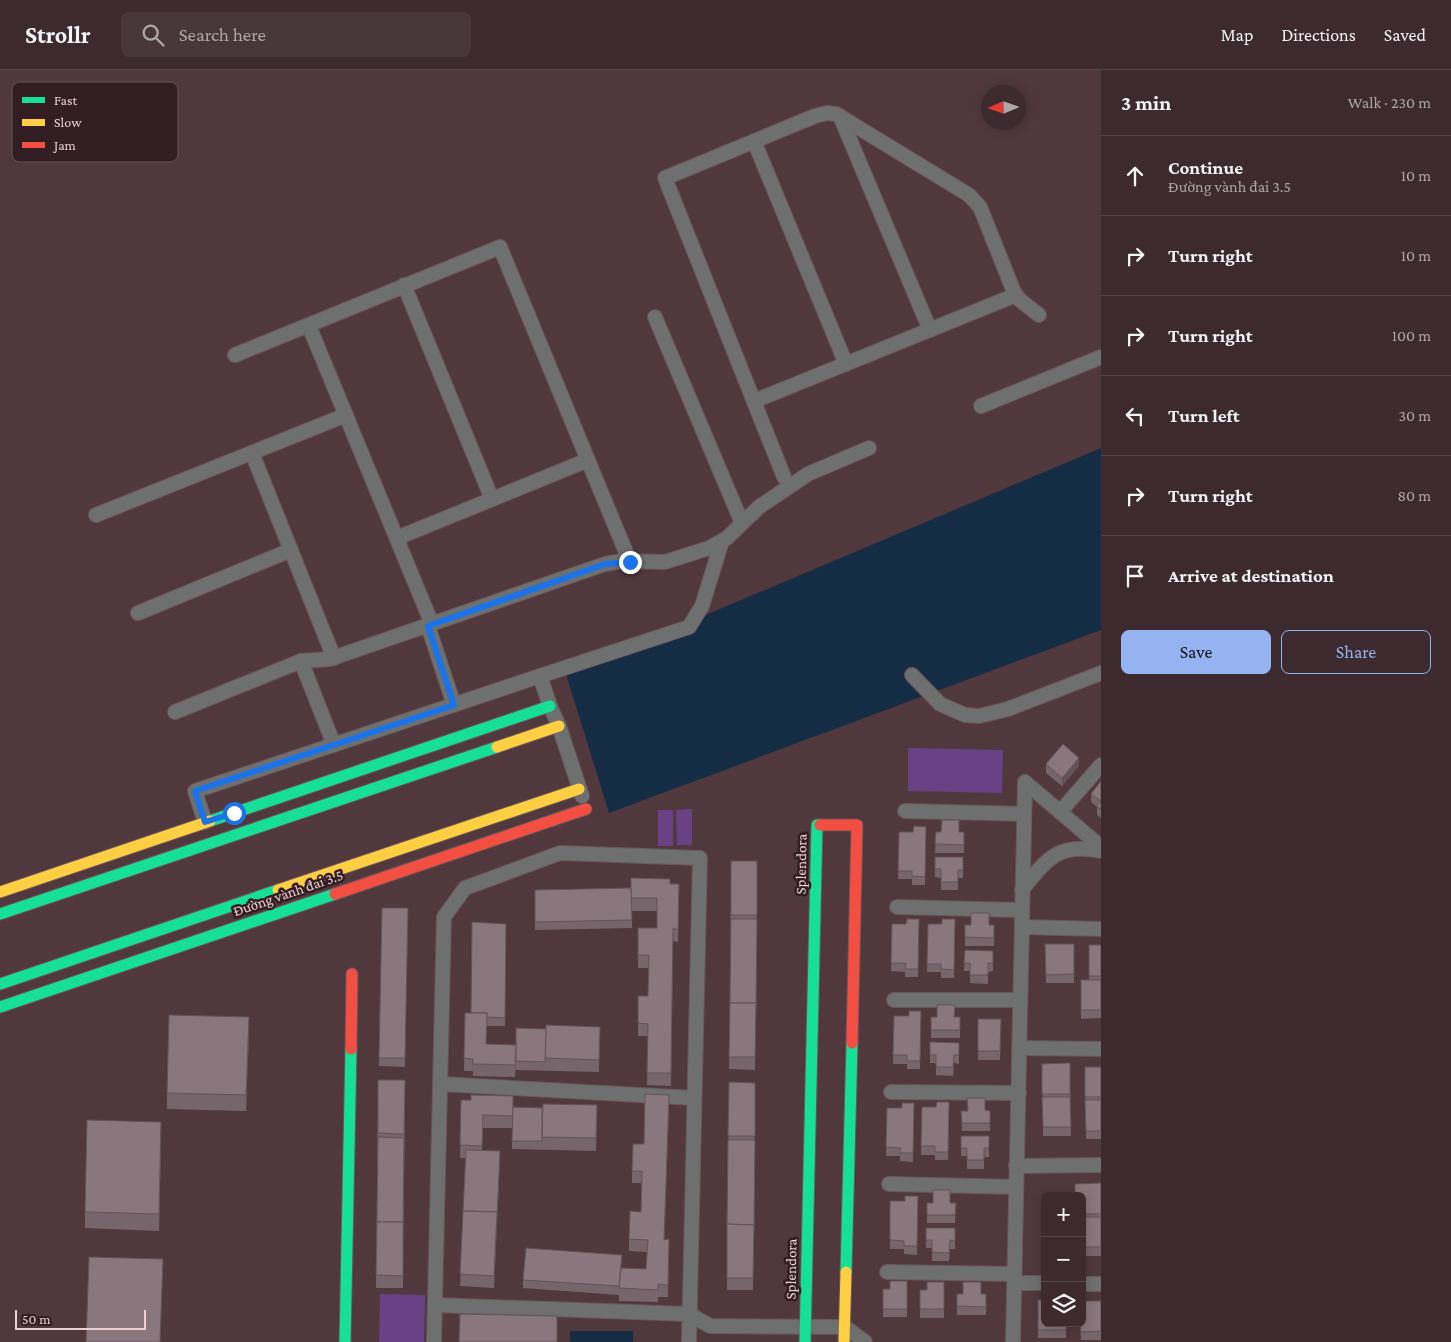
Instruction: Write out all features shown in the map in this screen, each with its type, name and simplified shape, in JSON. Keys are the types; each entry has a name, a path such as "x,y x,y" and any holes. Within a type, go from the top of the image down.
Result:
{"main road":[{"path":"0,892 550,706"},
{"path":"0,914 559,726"},
{"name":"Đường vành đai 3.5","path":"0,984 579,789"},
{"name":"Đường vành đai 3.5","path":"0,1006 586,809"},
{"name":"Splendora","path":"805,1342 817,825 858,825 844,1342"},
{"path":"344,1342 352,974"}],"street":[{"path":"784,477 665,178 815,116 832,112 970,195 980,207 1016,295 1039,314"},
{"path":"840,116 930,330"},
{"path":"754,141 846,364"},
{"path":"235,355 500,247 630,562"},
{"path":"404,286 492,500"},
{"path":"754,401 1016,295"},
{"path":"655,317 742,523"},
{"path":"309,326 397,538 430,625 454,705"},
{"path":"981,406 1101,358"},
{"path":"96,515 346,416"},
{"path":"175,712 301,661 334,658 605,564 665,562 689,556 722,541 758,507 808,474 869,448"},
{"path":"252,453 334,658"},
{"path":"397,538 588,460"},
{"path":"205,822 195,791 689,627 702,606 722,541"},
{"path":"138,613 291,550"},
{"path":"301,661 334,745"},
{"path":"912,675 940,704 964,715 979,716 1008,709 1101,673"},
{"path":"540,676 559,726 586,809"},
{"path":"1060,812 1101,765"},
{"path":"1013,1342 1025,782 1101,847"},
{"path":"904,811 1024,814"},
{"path":"1022,890 1049,859 1066,850 1084,848 1101,851"},
{"path":"434,1342 444,917 464,888 560,853 700,858 689,1342"},
{"path":"897,907 1022,910"},
{"path":"1022,927 1101,929"},
{"path":"894,1000 1020,1000"},
{"path":"1019,1048 1101,1049"},
{"path":"440,1084 694,1098"},
{"path":"891,1092 1019,1093"},
{"path":"1016,1166 1101,1164"},
{"path":"889,1184 1016,1187"},
{"path":"887,1272 1014,1278 1041,1283"},
{"path":"1086,1284 1101,1284"},
{"path":"435,1305 689,1314 710,1326 845,1327 865,1342"}],"shaded area":[{"path":"908,748 1003,750 1002,793 908,791"},
{"path":"692,809 692,845 677,845 676,810"},
{"path":"658,810 673,810 673,846 658,846"},
{"path":"380,1294 425,1295 424,1342 379,1342"}],"water":[{"path":"1101,448 1101,630 609,813 566,674"},
{"path":"570,1331 633,1331 633,1342 570,1342"}],"building":[{"path":"1063,744 1079,758 1062,778 1046,764"},
{"path":"1101,781 1101,801 1091,794"},
{"path":"1101,801 1101,810 1097,806"},
{"path":"942,820 959,820 959,832 964,832 964,845 935,844 936,832 941,832"},
{"path":"914,826 926,827 925,877 912,876 912,871 898,871 899,832 913,832"},
{"path":"935,857 963,857 963,870 958,870 958,882 941,882 941,869 935,869"},
{"path":"731,861 757,861 757,915 731,915"},
{"path":"631,878 670,879 670,884 679,884 678,930 673,928 671,1073 647,1073 648,1024 638,1023 638,996 648,996 649,955 638,955 638,928 657,928 657,898 631,898"},
{"path":"631,888 632,920 535,922 535,890"},
{"path":"382,908 408,908 405,1058 379,1058"},
{"path":"971,913 989,913 989,925 994,925 994,938 965,937 965,925 971,925"},
{"path":"731,919 757,919 756,1007 756,1003 730,1003"},
{"path":"907,919 919,919 918,969 905,969 906,963 891,963 892,924 906,924"},
{"path":"942,919 955,919 954,970 941,969 941,964 927,964 928,924 942,924"},
{"path":"472,922 506,924 505,1018 486,1017 487,1013 471,1013"},
{"path":"1045,944 1074,944 1074,974 1046,975"},
{"path":"1089,945 1101,945 1101,976 1089,976"},
{"path":"965,950 993,951 993,963 988,963 988,975 970,975 970,963 964,963"},
{"path":"1081,980 1101,980 1101,1010 1081,1010"},
{"path":"730,1003 756,1003 755,1057 729,1057"},
{"path":"937,1005 955,1005 954,1017 960,1017 960,1030 931,1030 931,1017 937,1017"},
{"path":"909,1011 921,1011 920,1061 907,1061 907,1055 893,1055 894,1016 909,1016"},
{"path":"465,1013 487,1013 486,1044 516,1045 515,1065 473,1064 473,1059 464,1058"},
{"path":"169,1015 249,1017 246,1095 167,1093"},
{"path":"978,1019 1001,1019 1000,1051 978,1051"},
{"path":"546,1025 600,1027 599,1060 545,1058"},
{"path":"516,1028 546,1029 545,1062 516,1061"},
{"path":"930,1042 959,1043 959,1055 954,1055 953,1067 936,1067 936,1055 930,1055"},
{"path":"1070,1063 1070,1094 1042,1094 1042,1064"},
{"path":"1085,1067 1101,1067 1101,1097 1085,1097"},
{"path":"378,1080 405,1080 404,1134 378,1133"},
{"path":"729,1082 755,1083 755,1136 728,1136"},
{"path":"645,1094 669,1095 664,1240 669,1239 668,1285 658,1284 658,1290 619,1288 621,1268 646,1269 648,1240 629,1239 630,1211 641,1212 642,1171 632,1171 633,1144 644,1144"},
{"path":"471,1095 513,1096 513,1116 483,1115 482,1146 460,1145 461,1100 471,1100"},
{"path":"1042,1097 1070,1097 1071,1127 1043,1127"},
{"path":"967,1098 985,1098 985,1110 990,1111 990,1123 962,1123 961,1111 968,1111"},
{"path":"1085,1100 1101,1100 1101,1131 1086,1131"},
{"path":"937,1102 949,1102 948,1152 935,1152 935,1146 921,1146 922,1107 936,1107"},
{"path":"902,1103 914,1103 913,1153 900,1153 901,1148 886,1147 887,1108 902,1108"},
{"path":"543,1104 597,1105 596,1138 542,1137"},
{"path":"513,1107 542,1108 542,1141 512,1141"},
{"path":"87,1120 161,1122 159,1214 85,1212"},
{"path":"961,1136 989,1136 989,1148 984,1148 984,1160 967,1160 967,1148 961,1148"},
{"path":"378,1137 404,1138 403,1226 403,1222 377,1222"},
{"path":"728,1140 755,1140 754,1229 754,1225 727,1224"},
{"path":"466,1150 500,1151 497,1216 497,1212 463,1211"},
{"path":"1101,1183 1101,1214 1086,1214 1086,1192 1075,1192 1075,1184"},
{"path":"933,1190 950,1190 950,1203 956,1203 955,1215 927,1215 927,1203 933,1203"},
{"path":"905,1196 918,1196 917,1246 904,1246 904,1241 890,1240 890,1201 905,1201"},
{"path":"463,1211 497,1212 494,1276 460,1274"},
{"path":"1086,1217 1101,1217 1101,1247 1086,1247"},
{"path":"377,1222 403,1222 403,1276 376,1275"},
{"path":"727,1224 754,1225 753,1278 727,1278"},
{"path":"926,1228 955,1228 955,1241 950,1240 949,1253 932,1252 932,1240 926,1240"},
{"path":"526,1248 622,1255 619,1286 523,1280"},
{"path":"89,1257 163,1259 160,1342 86,1342"},
{"path":"890,1281 907,1281 907,1309 883,1309 883,1289 890,1289"},
{"path":"927,1282 944,1282 944,1309 920,1309 920,1290 927,1290"},
{"path":"963,1282 981,1282 981,1294 986,1294 986,1307 957,1306 957,1294 963,1294"},
{"path":"1038,1300 1041,1300 1041,1327 1066,1327 1066,1330 1038,1330"},
{"path":"1086,1301 1101,1301 1101,1331 1081,1332 1080,1327 1086,1327"},
{"path":"460,1314 557,1316 557,1342 459,1342"}],"traffic: fast":[{"path":"210,821 550,706"},
{"path":"0,914 497,747"},
{"path":"805,1342 817,825 820,825"},
{"path":"0,984 278,890"},
{"path":"0,1007 335,894"},
{"path":"846,1272 852,1043"},
{"path":"345,1342 351,1049"}],"traffic: slow":[{"path":"497,747 559,726"},
{"path":"278,890 579,789"},
{"path":"0,892 210,821"},
{"path":"844,1342 846,1272"}],"traffic: jam":[{"path":"335,894 586,809"},
{"path":"820,825 857,825 852,1043"},
{"path":"351,1049 352,974"}],"route":[{"path":"234,813 205,822 195,791 454,705 428,626 605,564 630,562"}]}
